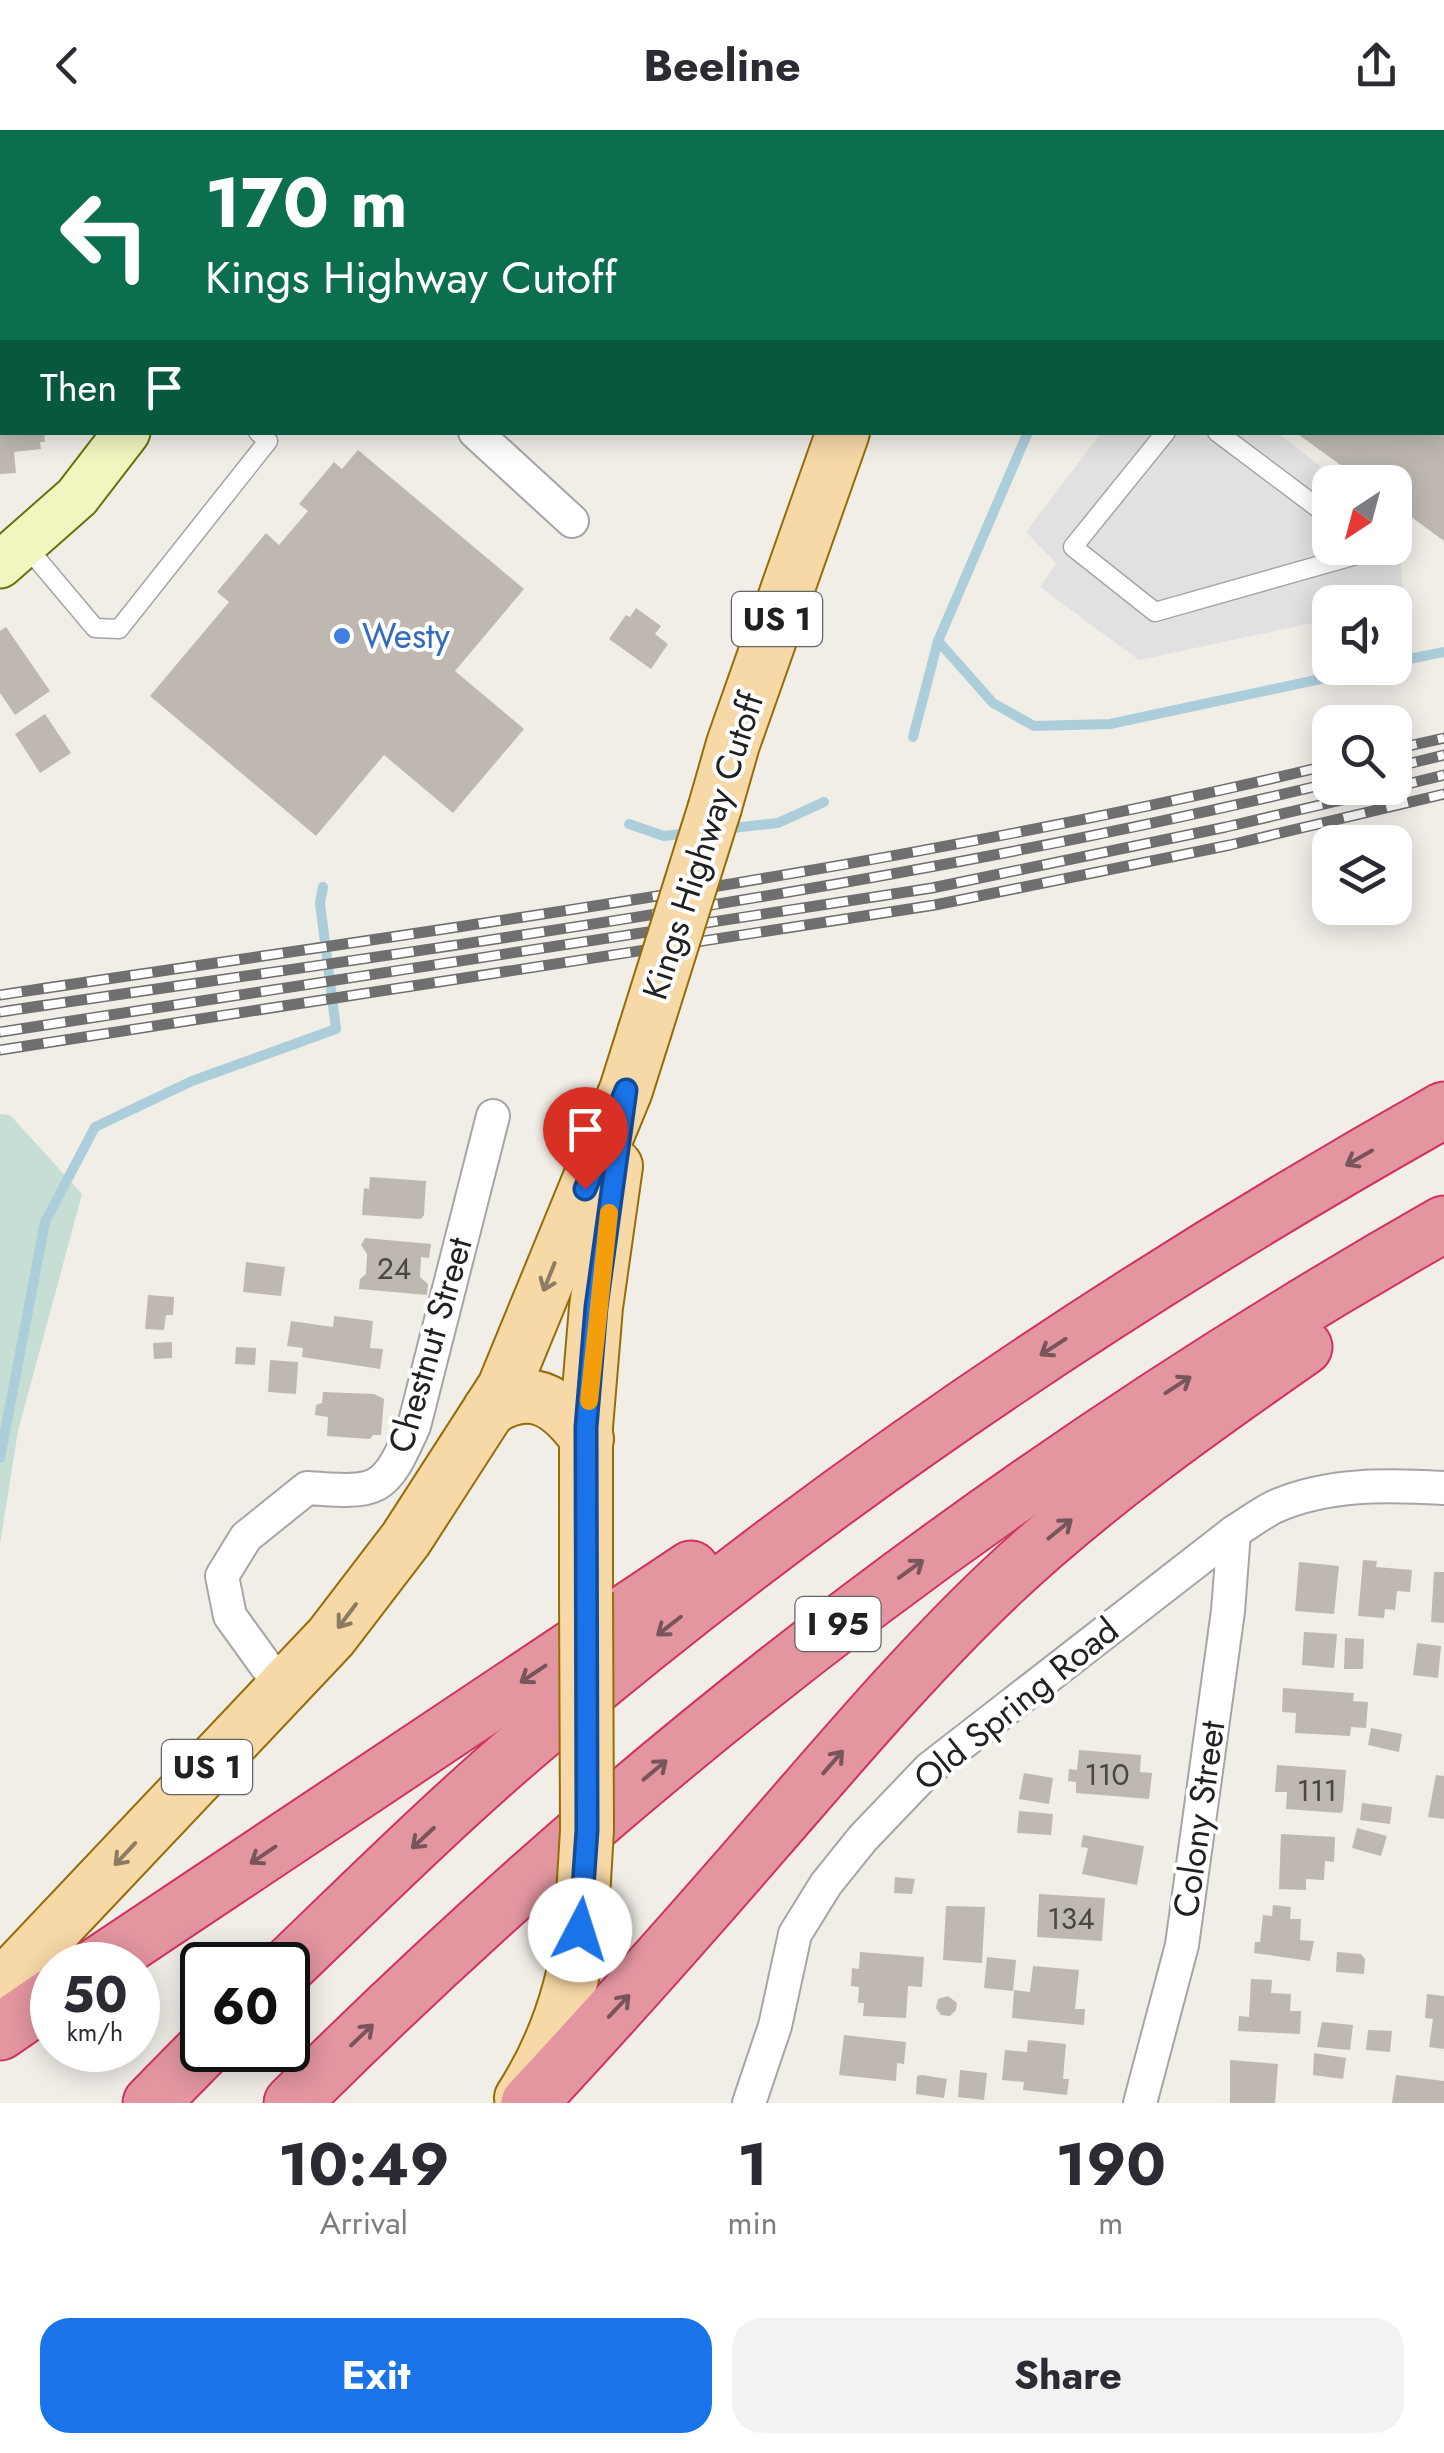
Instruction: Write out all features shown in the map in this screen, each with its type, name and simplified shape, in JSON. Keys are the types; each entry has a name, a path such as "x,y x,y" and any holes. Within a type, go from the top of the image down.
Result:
{"highway":[{"path":"310,1945 460,1802 552,1721 740,1572 944,1421 1162,1276 1444,1110"},
{"name":"I 95","path":"292,2103 513,1893 668,1758 790,1660 982,1518 1114,1427 1283,1319 1444,1224"},
{"path":"529,2103 634,1990 884,1705 996,1587 1050,1537 1171,1442 1444,1249"},
{"path":"132,1942 653,1593 944,1421"},
{"path":"0,2032 30,2011"},
{"path":"151,2103 181,2072"}],"main road":[{"path":"13,555 84,488 123,435"},
{"name":"Kings Highway Cutoff","path":"0,1987 331,1637 406,1539 504,1387 626,1090 733,744 842,435"},
{"name":"Kings Highway Cutoff","path":"518,2103 542,2065 564,2006 574,1974 580,1930 587,1830 586,1439 596,1307 626,1090"},
{"path":"489,1410 500,1402 518,1398 554,1402 586,1439"}],"street":[{"path":"477,435 572,521"},
{"name":"Chestnut Street","path":"282,1688 230,1616 222,1576 246,1537 307,1488 359,1492 392,1474 414,1426 493,1116"},
{"name":"Old Spring Road","path":"749,2103 775,2026 796,1934 826,1884 863,1838 929,1769 1234,1532 1275,1507 1330,1490 1388,1485 1444,1488"},
{"name":"Colony Street","path":"1140,2103 1182,1944 1228,1611 1234,1532"}],"lane":[{"path":"13,555 95,628 120,629 268,441 261,435"},
{"path":"1164,435 1073,547 1156,612 1321,565"},
{"path":"1221,435 1312,503"}],"green space":[{"path":"0,1114 10,1115 82,1194 18,1431 0,1544"}],"shaded area":[{"path":"1099,435 1281,435 1318,465 1312,465 1312,565 1401,565 1403,585 1312,585 1312,623 1139,660 1040,587 1056,563 1026,532"}],"building":[{"path":"0,435 44,435 41,449 14,452 16,473 0,474"},
{"path":"1299,435 1444,435 1444,541 1412,517 1412,465 1341,465"},
{"name":"Westy","path":"358,450 524,589 455,671 524,729 453,813 384,755 316,836 150,696 229,602 217,592 266,533 279,545 308,511 299,504 334,462 342,469"},
{"path":"636,608 661,626 655,634 668,644 651,669 609,639"},
{"path":"6,627 50,691 15,715 0,693 0,631"},
{"path":"45,714 71,753 40,773 15,734"},
{"path":"370,1177 426,1181 421,1219 362,1215 364,1188 369,1189"},
{"path":"365,1238 431,1244 429,1258 421,1257 420,1277 428,1284 427,1295 359,1289 360,1279 366,1274 367,1254 361,1245"},
{"path":"246,1262 285,1267 281,1296 243,1292"},
{"path":"148,1295 174,1297 173,1315 166,1315 164,1330 145,1329"},
{"path":"334,1316 373,1321 370,1348 383,1349 380,1369 302,1357 303,1348 287,1346 291,1321 333,1327"},
{"path":"172,1342 172,1358 154,1359 153,1343"},
{"path":"236,1347 256,1348 255,1365 235,1364"},
{"path":"270,1360 298,1362 296,1394 268,1392"},
{"path":"323,1392 374,1394 384,1399 381,1435 370,1439 327,1436 328,1417 315,1415"},
{"path":"1363,1560 1377,1561 1376,1567 1412,1570 1410,1592 1397,1591 1395,1610 1385,1609 1384,1618 1358,1616"},
{"path":"1299,1562 1339,1566 1334,1614 1295,1611"},
{"path":"1434,1572 1444,1572 1444,1623 1431,1622"},
{"path":"1304,1632 1337,1634 1334,1668 1302,1665"},
{"path":"1345,1638 1364,1639 1363,1669 1344,1669"},
{"path":"1417,1643 1441,1646 1438,1678 1413,1675"},
{"path":"1283,1688 1354,1693 1353,1701 1368,1702 1366,1728 1351,1727 1350,1736 1295,1733 1296,1713 1282,1712"},
{"path":"1371,1728 1402,1734 1399,1752 1368,1745"},
{"path":"1079,1750 1141,1755 1140,1772 1152,1773 1149,1799 1076,1793 1076,1782 1068,1781 1069,1769 1077,1770"},
{"path":"1277,1765 1346,1770 1341,1813 1286,1809 1287,1792 1275,1792"},
{"path":"1024,1773 1053,1778 1049,1804 1019,1799"},
{"path":"1436,1775 1444,1776 1444,1819 1428,1817"},
{"path":"1362,1803 1392,1807 1390,1824 1360,1820"},
{"path":"1019,1811 1053,1814 1051,1835 1017,1833"},
{"path":"1357,1828 1387,1836 1381,1856 1352,1848"},
{"path":"1281,1834 1335,1837 1334,1862 1325,1861 1324,1880 1306,1879 1306,1890 1279,1889"},
{"path":"1083,1835 1144,1846 1137,1885 1082,1874 1088,1848 1081,1847"},
{"path":"895,1877 915,1879 912,1894 894,1893"},
{"path":"1039,1894 1105,1898 1102,1941 1037,1937"},
{"path":"1273,1905 1291,1907 1290,1919 1301,1919 1300,1940 1314,1941 1310,1961 1254,1953 1255,1942 1260,1942 1263,1915 1272,1916"},
{"path":"946,1906 985,1907 982,1963 943,1960"},
{"path":"860,1952 924,1957 922,1987 908,1986 906,2018 863,2016 864,2003 858,2003 859,1987 851,1986 852,1968 859,1969"},
{"path":"1337,1952 1361,1954 1365,1959 1364,1974 1336,1972"},
{"path":"987,1957 1016,1960 1013,1991 984,1988"},
{"path":"1033,1966 1079,1970 1075,2009 1085,2009 1084,2025 1012,2018 1014,1990 1030,1992"},
{"path":"1251,1979 1272,1980 1271,1993 1291,1994 1290,2011 1301,2011 1300,2034 1238,2031 1239,2016 1249,2017"},
{"path":"1427,1994 1444,1996 1444,2049 1429,2047 1433,2019 1425,2018"},
{"path":"948,1996 957,2003 956,2010 950,2016 941,2015 936,2008 938,1999"},
{"path":"1322,2022 1353,2025 1350,2050 1317,2047"},
{"path":"1368,2030 1392,2031 1390,2052 1366,2050"},
{"path":"844,2035 906,2042 904,2064 897,2063 896,2081 839,2075"},
{"path":"1028,2040 1066,2044 1063,2079 1069,2079 1067,2095 1023,2090 1024,2082 1002,2080 1005,2050 1027,2052"},
{"path":"1314,2053 1346,2058 1343,2079 1313,2075"},
{"path":"1230,2060 1278,2064 1275,2103 1230,2103"},
{"path":"960,2070 987,2073 984,2100 958,2097"},
{"path":"1396,2075 1444,2081 1444,2103 1392,2103"},
{"path":"917,2076 947,2079 944,2098 916,2094"}],"waterway":[{"path":"913,737 938,641 1027,435"},
{"path":"938,641 993,703 1034,726 1110,724 1312,681"},
{"path":"1412,659 1444,652"},
{"path":"723,829 778,823 824,802"},
{"path":"629,824 664,836 691,833"},
{"path":"0,1458 45,1222 95,1127 192,1081 336,1029 320,903 323,887"}],"railway":[{"path":"1412,745 1444,738"},
{"path":"1412,763 1444,755"},
{"path":"0,995 834,866 1000,836 1312,769"},
{"path":"1412,783 1444,775"},
{"path":"0,1012 834,884 1000,854 1312,787"},
{"path":"0,1050 935,905 1230,845 1444,794"},
{"path":"0,1032 932,888 1320,805"}],"slow traffic":[{"path":"589,1401 609,1213"}],"place":[{"name":"Westy","path":"342,636"}],"route":[{"path":"580,1930 587,1830 586,1427 596,1307 626,1090 585,1189"}]}
